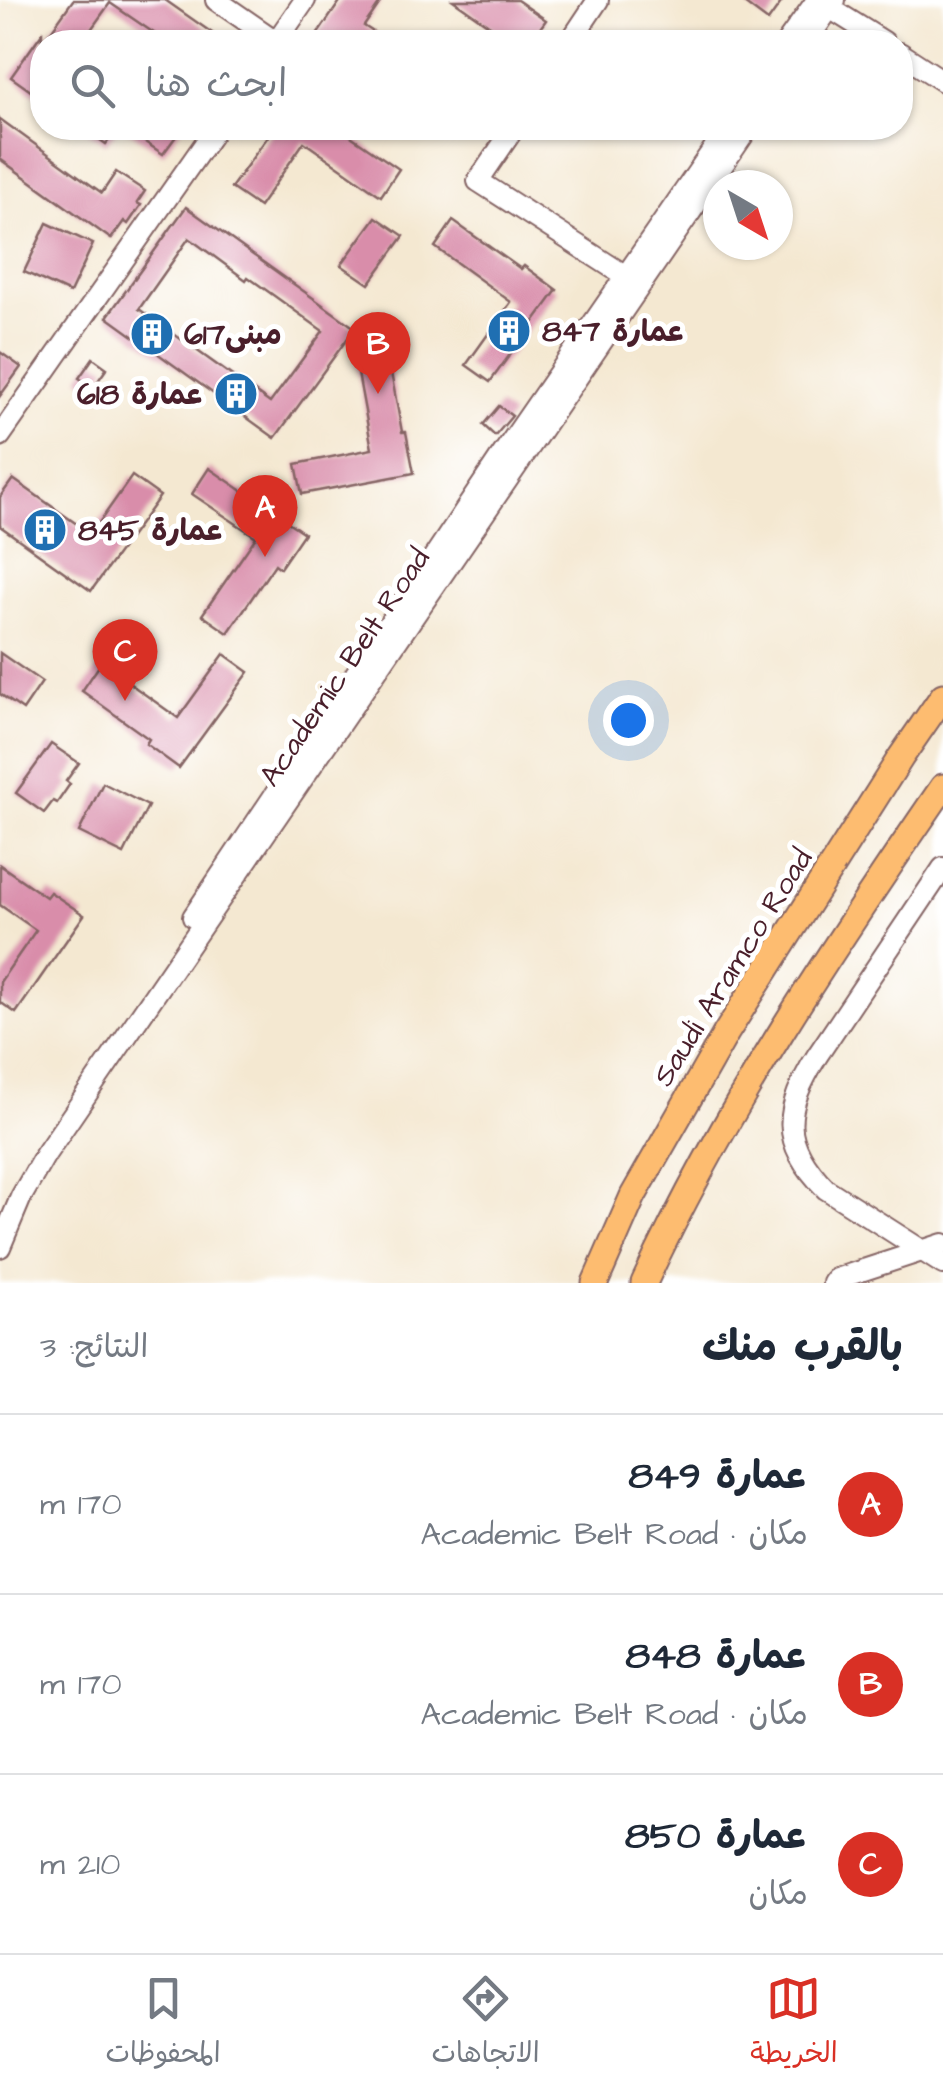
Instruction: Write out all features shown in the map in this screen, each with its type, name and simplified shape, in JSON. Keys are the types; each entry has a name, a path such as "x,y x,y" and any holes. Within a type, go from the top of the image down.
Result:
{"main road":[{"name":"Saudi Aramco Road","path":"595,1283 633,1196 726,1033 943,696"},
{"path":"644,1283 669,1230 776,1040 943,787"}],"street":[{"path":"216,0 259,30"},
{"path":"284,30 305,0"},
{"path":"578,30 597,0"},
{"path":"800,30 828,3"},
{"path":"813,30 828,3"},
{"path":"828,3 867,30"},
{"path":"913,62 943,81"},
{"path":"0,436 208,140"},
{"path":"506,140 478,182 624,275"},
{"name":"Academic Belt Road","path":"0,1223 21,1173 489,474 720,140"},
{"name":"Academic Belt Road","path":"0,1247 45,1155 740,140"},
{"path":"943,868 808,1071 791,1110 796,1151 811,1174 826,1189 943,1264"},
{"path":"833,1283 943,1244"}],"building":[{"path":"73,0 165,0 208,30 149,30 110,3 91,30 52,30"},
{"path":"341,0 382,0 364,26 370,30 320,30"},
{"path":"453,0 517,0 546,20 539,30 496,30"},
{"path":"740,0 783,0 768,21"},
{"path":"30,50 30,90 11,77"},
{"path":"0,119 102,193 116,172 145,191 128,224 124,221 111,239 0,159"},
{"path":"142,140 173,140 163,154"},
{"path":"265,140 357,140 399,169 381,196 304,142 259,207 231,188"},
{"path":"186,207 355,328 275,438 107,317","holes":["189,238 246,280 248,277 323,331 270,403 139,309"]},
{"path":"376,217 404,236 369,284 341,265"},
{"name":"عمارة 847","path":"453,221 557,290 490,382 466,365 511,302 435,247"},
{"path":"47,223 93,244 70,293 24,272"},
{"path":"387,351 414,473 302,494 296,464 372,449 355,357"},
{"path":"0,352 21,367 0,396"},
{"path":"93,358 107,368 93,388 79,378"},
{"path":"499,406 512,416 495,436 483,425"},
{"path":"209,468 304,533 280,568 275,564 228,633 202,615 256,537 192,494"},
{"name":"عمارة 845","path":"132,476 160,496 91,591 0,526 0,497 13,479 91,534"},
{"path":"0,653 42,682 23,710 0,694"},
{"path":"224,654 249,672 179,768 146,744 149,739 82,691 101,663 178,718"},
{"path":"51,744 79,763 57,803 53,801 44,813 16,793"},
{"path":"103,783 148,806 124,854 79,832"},
{"path":"0,865 46,897 50,892 84,915 16,1013 0,1002 0,982 36,930 0,905"}],"place":[{"name":"عمارة 847","path":"509,331"},
{"name":"مبنى617","path":"152,334"},
{"name":"عمارة 618","path":"236,394"},
{"name":"عمارة 848","path":"378,394"},
{"name":"عمارة 845","path":"45,530"},
{"name":"عمارة 849","path":"265,557"},
{"name":"عمارة 850","path":"125,701"}]}
